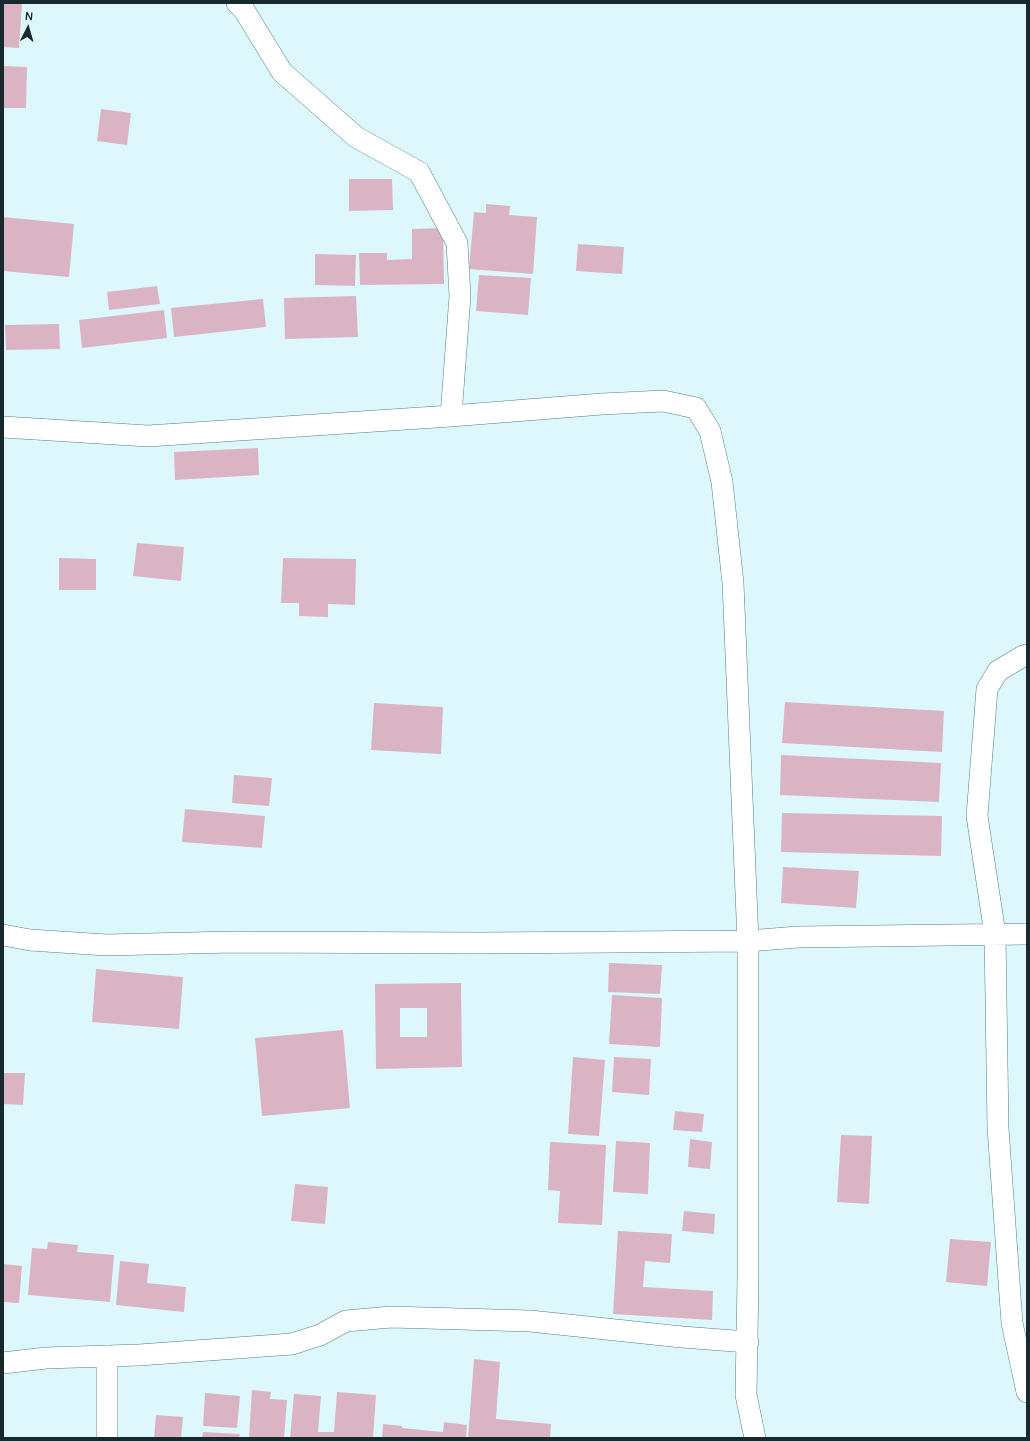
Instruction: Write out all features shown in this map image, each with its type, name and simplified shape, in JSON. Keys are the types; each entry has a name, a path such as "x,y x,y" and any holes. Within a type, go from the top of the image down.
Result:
{"street":[{"path":"237,3 244,10 282,72 356,137 419,172 457,243 460,296 451,416"},
{"path":"3,427 148,436 451,416 602,404 663,402 696,408 710,431 722,482 733,583 748,941 748,1342 746,1395 755,1438"},
{"path":"1027,655 998,671 987,690 978,816 995,934 998,1128 1012,1322 1027,1392"},
{"path":"3,935 30,940 106,945 233,942 480,943 748,941 798,937 1027,934"},
{"path":"3,1363 46,1358 107,1356 292,1344 320,1335 346,1321 391,1317 530,1321 682,1337 748,1342"},
{"path":"107,1356 107,1438"}],"building":[{"path":"3,3 22,3 19,48 3,47"},
{"path":"3,66 27,67 26,108 3,108"},
{"path":"101,109 131,113 127,145 97,141"},
{"path":"349,179 392,179 393,210 349,211"},
{"path":"486,204 510,206 509,215 537,217 533,274 469,269 474,212 486,213"},
{"path":"3,217 74,224 69,277 3,271"},
{"path":"443,228 444,284 360,285 359,253 387,253 387,260 412,259 412,229"},
{"path":"578,244 624,247 622,274 576,271"},
{"path":"315,254 356,255 355,286 315,285"},
{"path":"479,275 531,278 528,315 476,311"},
{"path":"157,286 160,304 109,310 107,292"},
{"path":"356,296 358,337 285,339 284,298"},
{"path":"263,299 266,327 174,337 171,308"},
{"path":"164,310 167,338 82,348 79,320"},
{"path":"59,324 60,349 6,350 5,325"},
{"path":"258,448 259,475 175,480 174,452"},
{"path":"137,543 184,547 181,581 133,576"},
{"path":"59,558 96,559 96,590 59,590"},
{"path":"283,558 356,559 355,605 328,604 328,617 299,616 299,603 281,603"},
{"path":"785,702 944,711 942,752 782,743"},
{"path":"374,703 443,707 441,754 371,750"},
{"path":"781,755 941,763 939,802 780,795"},
{"path":"234,775 272,778 269,806 232,803"},
{"path":"185,809 265,816 262,848 182,842"},
{"path":"782,813 942,816 941,856 781,852"},
{"path":"783,867 859,871 856,908 781,903"},
{"path":"609,963 662,965 660,994 608,992"},
{"path":"96,969 183,977 179,1029 92,1022"},
{"path":"461,983 462,1067 376,1069 375,984","holes":["400,1008 427,1008 427,1037 400,1037"]},
{"path":"612,995 662,998 660,1047 609,1044"},
{"path":"343,1030 350,1108 262,1116 255,1038"},
{"path":"573,1057 605,1060 599,1136 568,1134"},
{"path":"614,1057 651,1059 649,1095 612,1092"},
{"path":"3,1073 25,1073 23,1105 3,1104"},
{"path":"675,1111 704,1114 702,1132 673,1130"},
{"path":"841,1135 872,1136 869,1204 837,1202"},
{"path":"690,1139 712,1142 710,1169 688,1167"},
{"path":"616,1141 650,1143 648,1194 613,1192"},
{"path":"550,1142 606,1145 602,1225 558,1223 560,1191 548,1190"},
{"path":"295,1184 328,1187 325,1224 291,1221"},
{"path":"684,1211 715,1214 714,1234 682,1231"},
{"path":"618,1231 672,1234 670,1263 645,1261 643,1287 713,1291 712,1320 613,1314"},
{"path":"950,1239 991,1242 987,1286 946,1282"},
{"path":"48,1242 78,1245 77,1252 114,1255 110,1302 28,1295 32,1248 47,1249"},
{"path":"120,1261 149,1264 147,1283 186,1287 184,1312 116,1305"},
{"path":"3,1264 22,1266 19,1303 3,1302"},
{"path":"474,1359 500,1362 496,1419 551,1424 550,1438 468,1438"},
{"path":"252,1390 271,1392 270,1399 287,1400 284,1438 249,1438"},
{"path":"337,1392 376,1395 373,1438 290,1438 294,1394 321,1396 318,1432 334,1432"},
{"path":"205,1393 240,1396 237,1428 203,1426"},
{"path":"156,1415 183,1417 181,1438 154,1438"},
{"path":"444,1422 467,1425 466,1438 382,1438 383,1424 402,1426 402,1428 443,1432"},
{"path":"203,1432 240,1434 239,1438 202,1438"}]}
